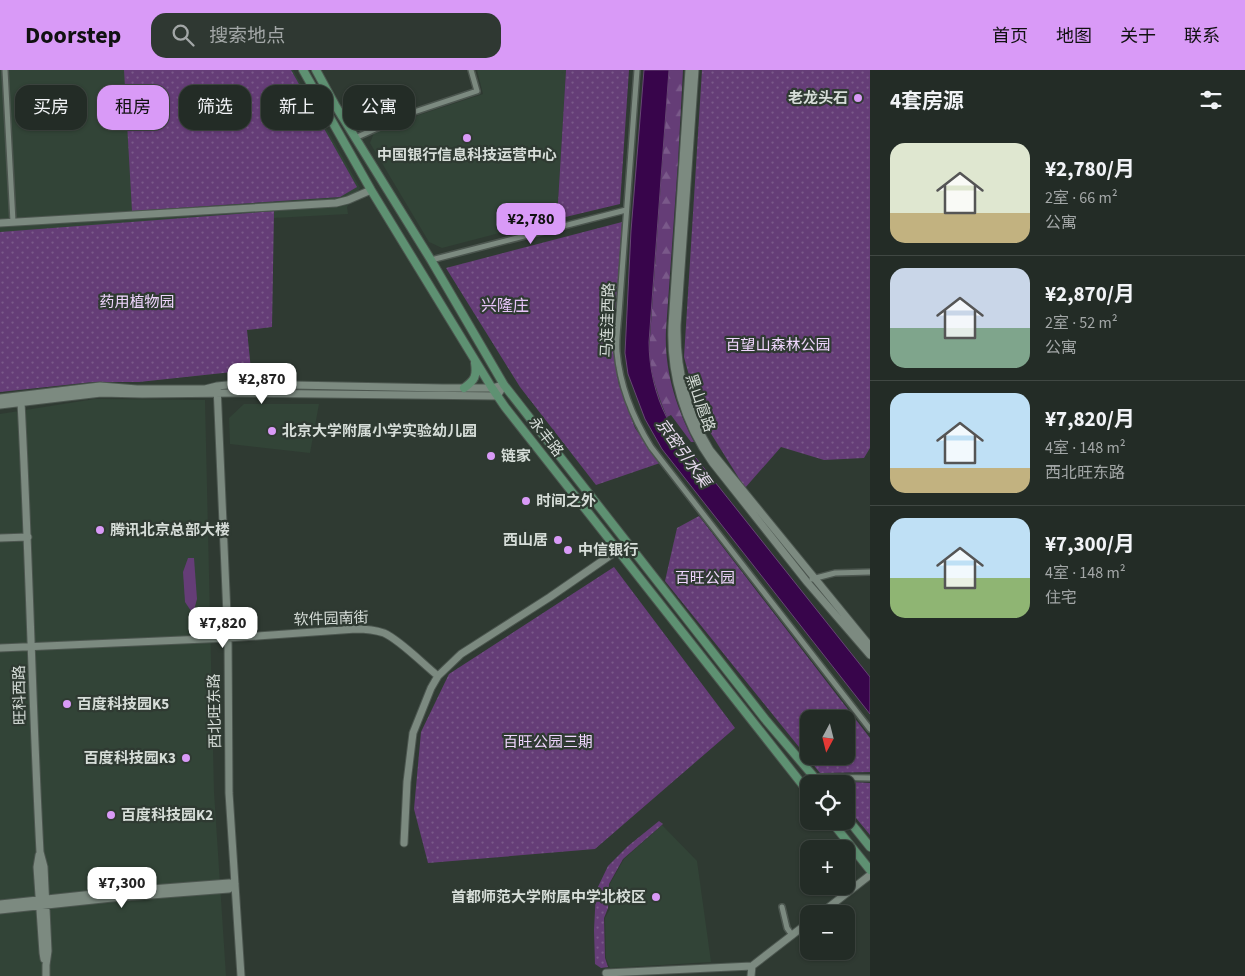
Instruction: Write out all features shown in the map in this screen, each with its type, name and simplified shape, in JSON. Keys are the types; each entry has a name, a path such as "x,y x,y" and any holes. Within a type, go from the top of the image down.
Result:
{"main road":[{"name":"永丰路","path":"303,70 371,190 492,388 800,782"},
{"name":"永丰路","path":"316,70 504,384 763,717 812,775"},
{"path":"464,388 472,382 476,375 473,356"},
{"path":"744,712 751,710 754,705"},
{"path":"754,724 763,717"},
{"path":"855,828 870,847"},
{"path":"838,830 870,870"}],"street":[{"path":"5,70 13,222"},
{"path":"355,138 411,113 477,92 471,70"},
{"name":"马连洼西路","path":"637,70 617,350 619,368 636,422 651,447 870,729"},
{"name":"黑山扈路","path":"689,70 671,336 678,390 687,417 706,454 811,580 870,646"},
{"name":"黑山扈路","path":"695,70 677,332 678,362 684,389 697,427 710,450 870,655"},
{"path":"0,223 336,203 371,190"},
{"path":"430,260 626,210"},
{"path":"0,405 101,393 142,394 217,390 237,384 492,388 504,384"},
{"path":"0,398 100,386 137,389 498,396 504,384"},
{"name":"西北旺东路","path":"217,390 228,638 230,793 240,976"},
{"name":"旺科西路","path":"21,402 40,852 37,867 42,903 43,952 46,976"},
{"path":"0,538 28,537"},
{"path":"404,843 407,782 413,733 431,688 438,676 461,654 550,597 618,550"},
{"path":"811,580 835,573 870,572"},
{"name":"软件园南街","path":"0,648 228,638 370,629 385,634 396,641 438,676"},
{"path":"855,779 870,778"},
{"path":"832,905 870,875"},
{"path":"0,904 42,903 229,889 235,884"},
{"path":"0,910 42,903"},
{"path":"782,907 787,928 792,935"},
{"path":"606,973 678,973 752,966 800,929"},
{"path":"752,966 752,976"}],"shaded area":[{"path":"0,70 293,70 302,85 261,85 261,130 327,130 360,188 347,207 348,214 274,218 272,327 247,330 251,370 139,382 93,382 0,392"},
{"path":"477,70 566,70 557,218 442,248 429,242 370,143 374,133 382,130 415,130 415,117 483,94"},
{"path":"95,399 205,400 214,792 226,976 0,976 0,414"},
{"name":"北京大学附属小学实验幼儿园","path":"244,404 319,404 310,453 230,444 229,418"},
{"name":"首都师范大学附属中学北校区","path":"662,825 697,861 711,962 610,968 606,958 605,918 610,909 610,884 624,859"}],"green space":[{"path":"124,70 291,70 299,85 261,85 261,130 325,130 357,187 340,197 132,211 127,130 169,130 169,85 125,85"},
{"path":"566,70 629,70 620,204 557,219"},
{"path":"669,70 683,70 666,345 672,388 694,442 691,442 671,415 667,417 655,385 649,352"},
{"name":"百望山森林公园","path":"702,70 870,70 870,448 864,458 824,460 781,447 745,488 700,416 684,357"},
{"name":"药用植物园","path":"274,211 272,327 247,330 251,370 139,382 93,382 0,392 0,232"},
{"path":"622,222 613,350 619,385 635,428 660,463 596,485 520,387 446,268"},
{"name":"百旺公园","path":"699,516 848,710 800,710 800,748 665,581 677,528"},
{"path":"188,558 194,558 197,599 193,614 185,602 183,572"},
{"name":"百旺公园三期","path":"614,567 735,728 595,849 428,863 414,809 421,732 449,674"},
{"name":"百旺公园","path":"855,719 870,738 870,772 820,773 814,765 855,765"},
{"path":"855,782 870,783 870,835 855,817"},
{"path":"659,821 663,824 623,859 609,884 608,908 604,918 605,958 608,967 601,968 595,964 596,891 608,866 628,846"}],"water":[{"name":"京密引水渠","path":"644,70 669,70 649,342 650,361 659,400 667,418 680,438 870,677 870,714 662,449 645,419 628,374 625,353 631,231"}],"place":[{"name":"老龙头石","path":"858,98"},
{"name":"中国银行信息科技运营中心","path":"467,138"},
{"name":"北京大学附属小学实验幼儿园","path":"272,431"},
{"name":"链家","path":"491,456"},
{"name":"时间之外","path":"526,501"},
{"name":"腾讯北京总部大楼","path":"100,530"},
{"name":"西山居","path":"558,540"},
{"name":"中信银行","path":"568,550"},
{"name":"百度科技园K5","path":"67,704"},
{"name":"百度科技园K3","path":"186,758"},
{"name":"百度科技园K2","path":"111,815"},
{"name":"首都师范大学附属中学北校区","path":"656,897"}],"district":[{"name":"兴隆庄","path":"505,306"}]}
